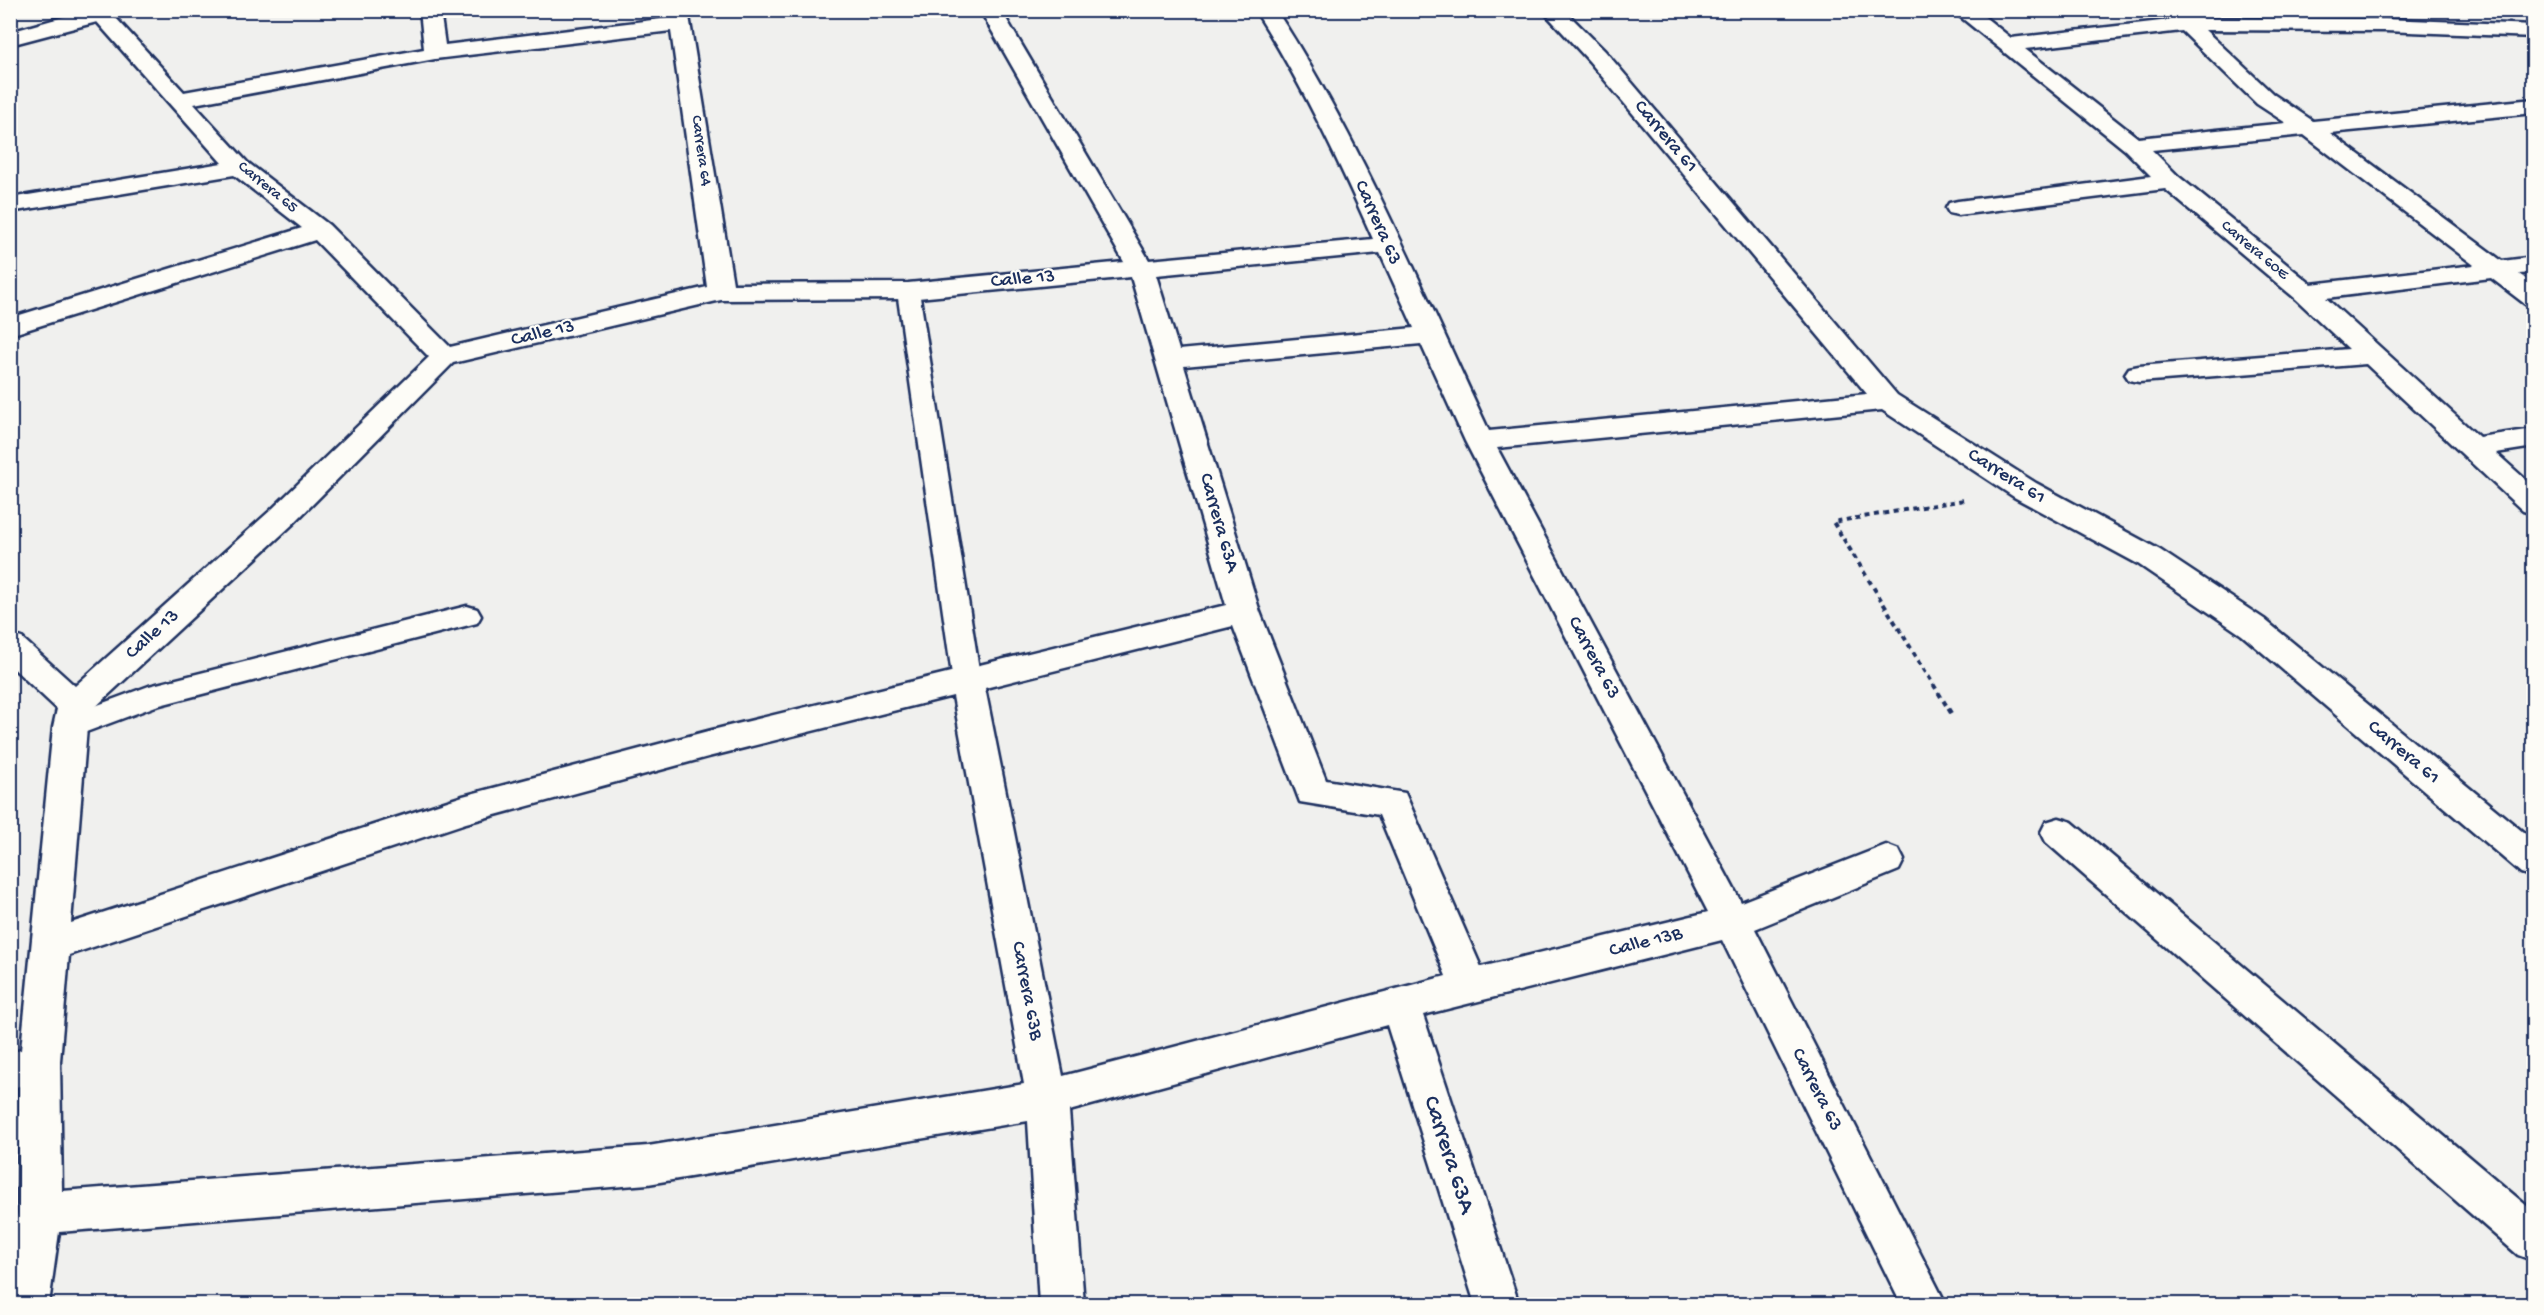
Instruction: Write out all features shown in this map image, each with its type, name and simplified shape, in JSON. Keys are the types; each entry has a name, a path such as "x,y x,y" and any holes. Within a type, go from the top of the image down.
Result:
{"street":[{"path":"430,10 435,53"},
{"name":"Carrera 63A","path":"990,10 1141,269 1170,359 1244,612 1313,792 1392,803 1470,986"},
{"name":"Carrera 63","path":"1265,10 1300,64 1339,137 1386,244 1479,441 1732,922 1924,1305"},
{"name":"Carrera 61","path":"1552,10 1596,56 1887,401 2025,490 2149,557 2253,627 2534,862"},
{"name":"Carrera 60E","path":"1962,10 2133,145 2170,181 2305,293 2534,504"},
{"path":"10,39 106,12"},
{"name":"Carrera 65","path":"106,12 178,100 239,168 320,230 444,357"},
{"path":"178,100 435,53 680,17"},
{"name":"Carrera 64","path":"680,17 721,292"},
{"path":"2180,17 2265,99 2306,126 2534,298"},
{"path":"2009,45 2180,17 2379,18 2534,31"},
{"path":"2133,145 2306,126 2534,106"},
{"path":"10,206 239,168"},
{"path":"1958,208 2170,181"},
{"path":"10,327 320,230"},
{"name":"Calle 13","path":"72,717 282,517 444,357 721,292 908,291 1386,244"},
{"path":"2305,293 2534,265"},
{"path":"1170,359 1430,335"},
{"path":"2139,374 2372,355"},
{"path":"1479,441 1887,401"},
{"path":"2472,447 2534,438"},
{"path":"49,946 463,810 708,744 1244,612"},
{"path":"10,646 72,717 49,946 25,1066 40,1213 27,1305"},
{"name":"Carrera 63B","path":"967,682 1047,1100 1062,1305"},
{"path":"2060,832 2534,1240"},
{"name":"Calle 13B","path":"40,1213 648,1165 1047,1100 1470,986 1732,922 1886,860"},
{"name":"Carrera 63A","path":"1400,1005 1497,1305"}],"lane":[{"path":"908,291 967,682"},
{"path":"72,717 467,616"}],"path":[{"path":"1951,712 1833,522 2025,490"}]}
